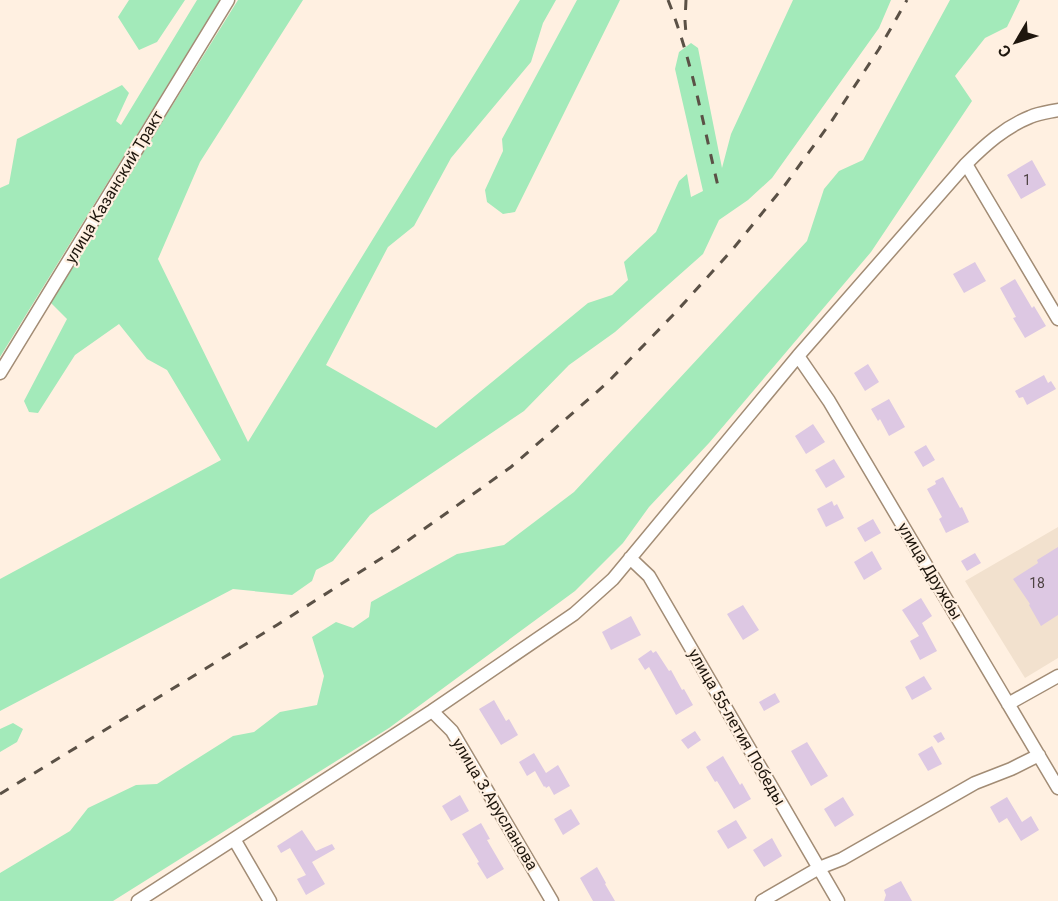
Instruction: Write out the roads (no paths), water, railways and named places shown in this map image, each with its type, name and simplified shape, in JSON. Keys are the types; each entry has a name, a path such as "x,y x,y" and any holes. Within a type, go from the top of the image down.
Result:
{"street":[{"name":"улица Казанский Тракт","path":"0,373 228,0"},
{"path":"138,901 432,711 574,614 613,579 798,356 966,164 1007,128 1032,116 1058,110"},
{"path":"966,164 1058,319"},
{"name":"улица Дружбы","path":"798,356 830,401 1058,788"},
{"name":"улица 55-летия Победы","path":"630,558 649,576 838,901"},
{"path":"1008,704 1058,676"},
{"name":"улица З.Арусланова","path":"432,711 452,731 552,901"},
{"path":"762,901 819,868 842,859 975,783 1011,769 1038,755"},
{"path":"234,839 270,901"}],"railway":[{"path":"668,0 690,69 718,186"},
{"path":"686,0 686,34"},
{"path":"0,794 277,625 396,549 511,467 607,383 732,250 785,185 831,122 879,49 907,0"}]}
